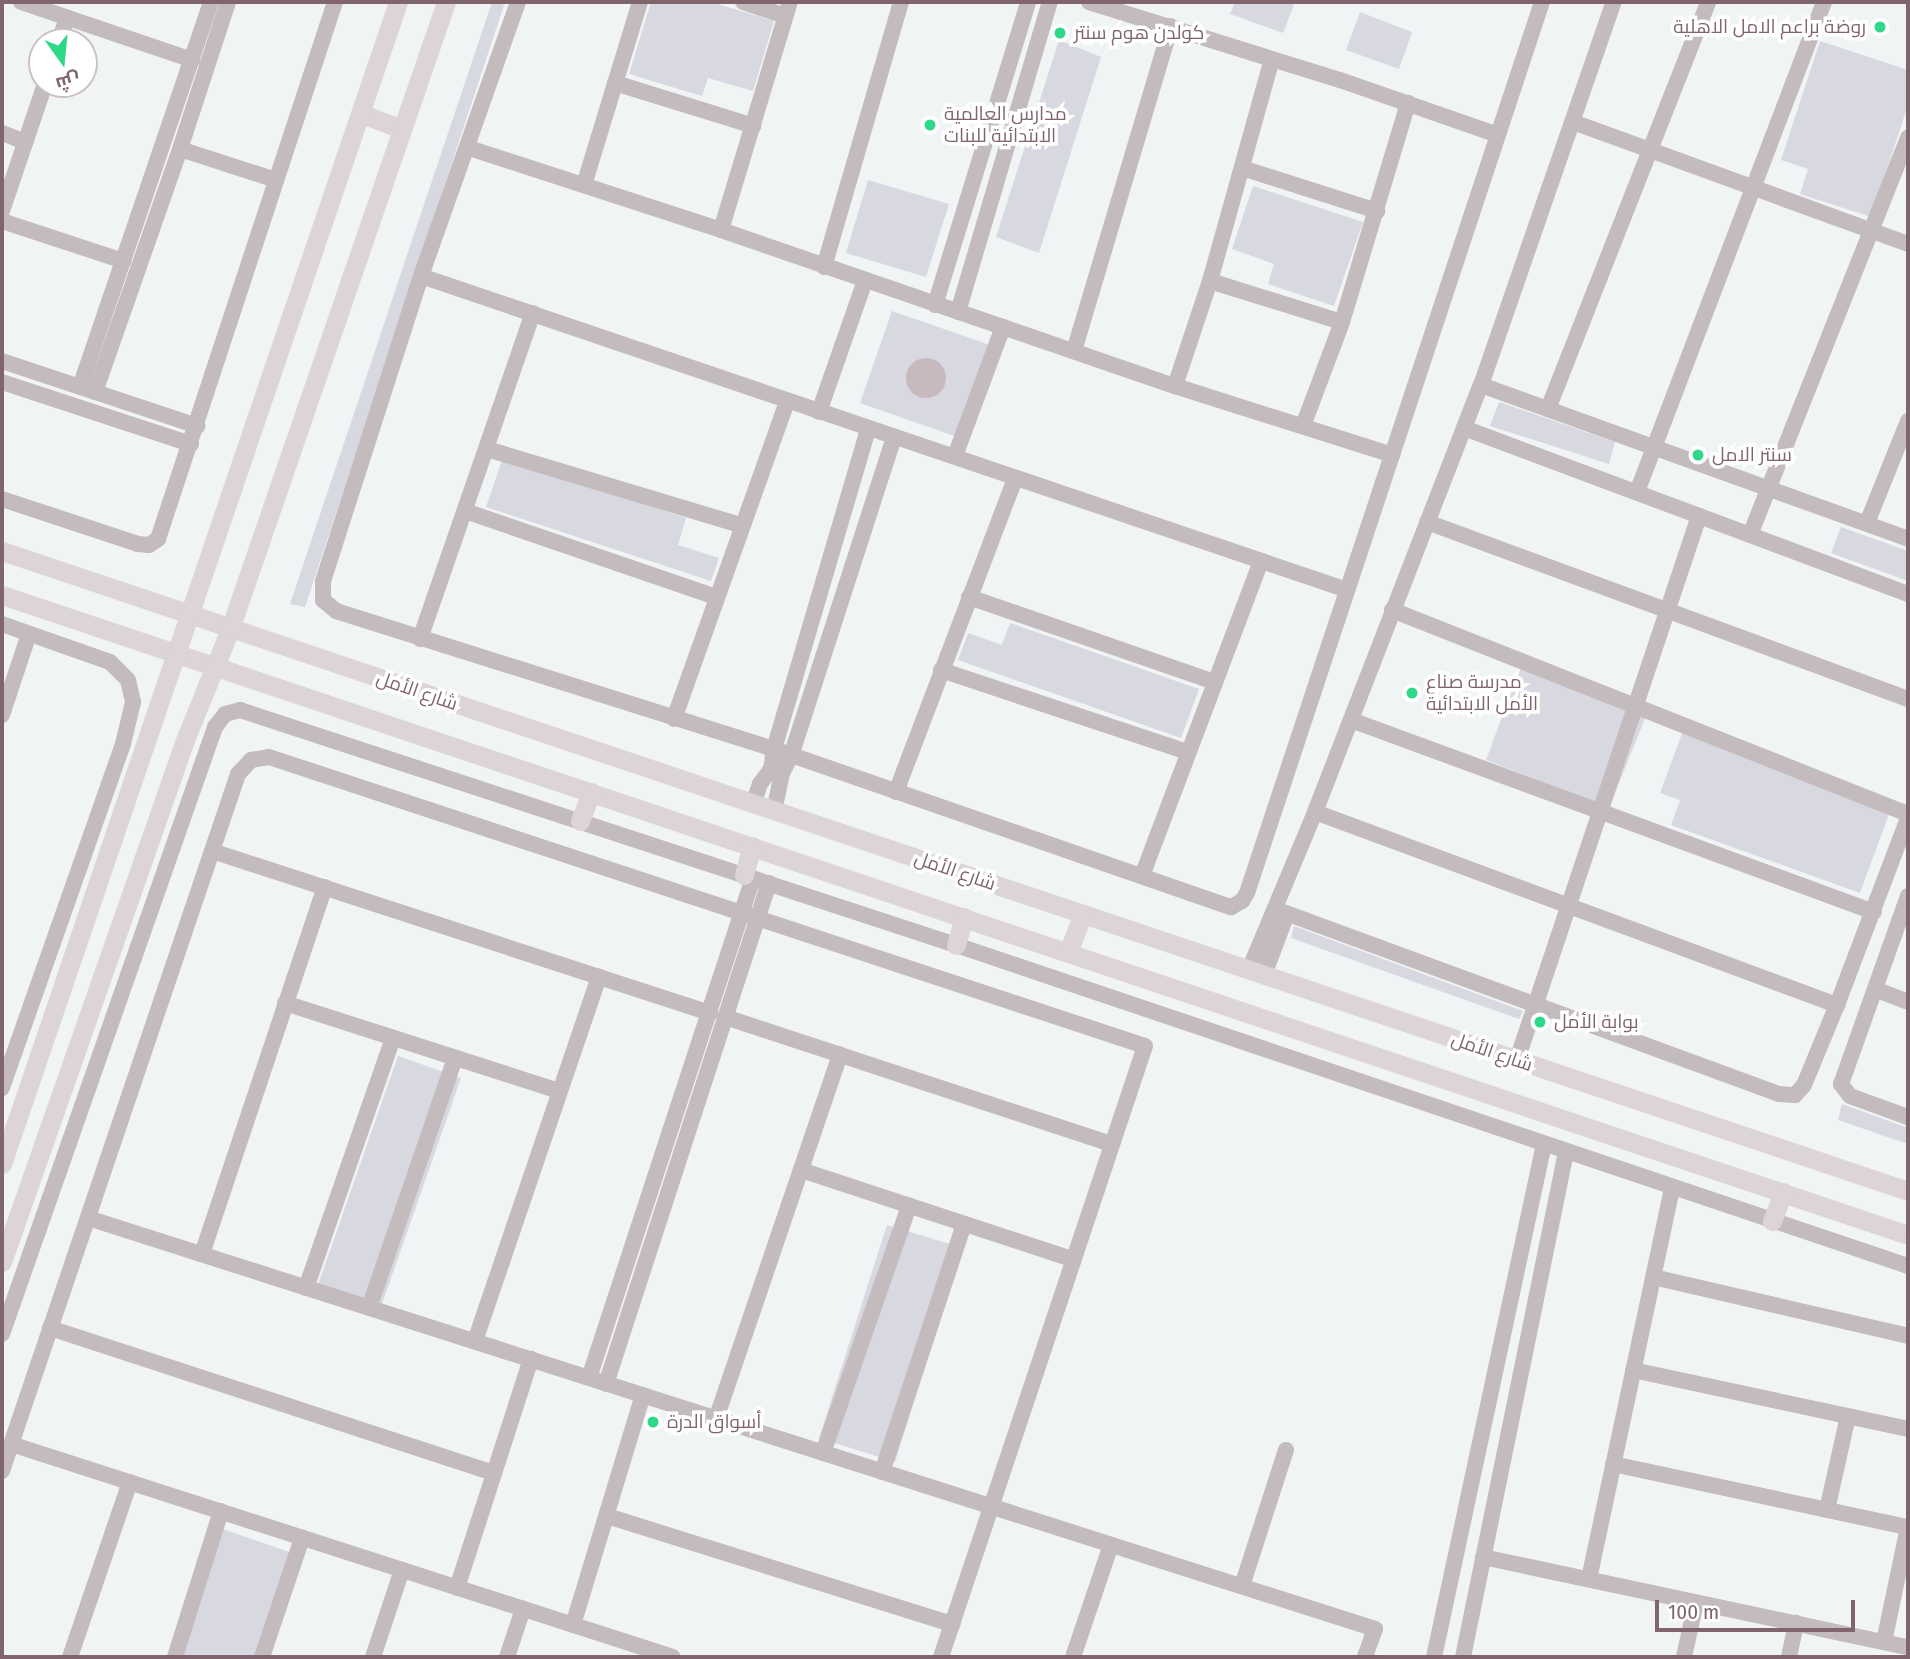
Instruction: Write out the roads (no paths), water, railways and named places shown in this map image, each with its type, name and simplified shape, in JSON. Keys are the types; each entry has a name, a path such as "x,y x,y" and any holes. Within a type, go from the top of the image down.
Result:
{"main road":[{"path":"2,1164 398,2"},
{"path":"2,1262 185,740 230,629 446,2"},
{"path":"362,114 402,128"},
{"name":"شارع الأمل","path":"2,551 1908,1191"},
{"name":"شارع الأمل","path":"2,595 1908,1235"},
{"path":"580,821 591,792"},
{"path":"752,846 755,879"},
{"path":"1068,952 1083,914"},
{"path":"956,945 964,917"},
{"path":"1772,1221 1783,1192"}],"street":[{"path":"21,2 192,60"},
{"path":"87,390 124,261 211,2"},
{"path":"87,390 180,149 228,2"},
{"path":"2,499 138,544 149,545 158,539 164,530 335,2"},
{"path":"518,2 469,148 421,276 321,591 323,600 336,611 774,749 1231,907 1242,901 1541,2"},
{"path":"584,185 640,2"},
{"path":"721,230 787,9 743,2"},
{"path":"824,267 901,2"},
{"path":"935,305 1028,2"},
{"path":"958,312 1050,2"},
{"path":"1090,2 1408,103 1498,135"},
{"path":"1256,972 1281,912 1315,812 1392,610 1481,385 1614,2"},
{"path":"1548,409 1708,2"},
{"path":"1637,492 1824,2"},
{"path":"63,28 67,17"},
{"path":"1074,351 1171,26"},
{"path":"1175,386 1210,281 1272,59"},
{"path":"615,83 754,126"},
{"path":"2,211 40,98"},
{"path":"1303,426 1342,322 1408,103"},
{"path":"1573,122 1908,244"},
{"path":"2,133 25,142"},
{"path":"1751,535 1908,137"},
{"path":"469,148 721,230 1175,386 1392,455"},
{"path":"180,149 276,180"},
{"path":"1242,169 1377,211"},
{"path":"2,220 124,261"},
{"path":"421,276 1347,590"},
{"path":"819,412 865,281"},
{"path":"1210,281 1342,322"},
{"path":"420,639 533,313"},
{"path":"955,456 1003,327"},
{"path":"2,361 197,426"},
{"path":"2,382 191,444"},
{"path":"1481,385 1908,539"},
{"path":"674,719 787,402"},
{"path":"1867,523 1908,421"},
{"path":"1464,428 1908,594"},
{"path":"753,804 760,784 771,769 774,749 868,429"},
{"path":"774,811 782,773 791,756 894,438"},
{"path":"486,449 743,526"},
{"path":"896,792 1015,479"},
{"path":"465,511 716,597"},
{"path":"1517,1060 1699,516"},
{"path":"1427,522 1908,699"},
{"path":"1142,876 1261,561"},
{"path":"969,597 1214,682"},
{"path":"1281,912 1786,1095 1795,1095 1804,1085 1874,912 1908,816 1392,610"},
{"path":"2,624 110,662 128,680 133,702 123,744 2,1088"},
{"path":"2,715 29,634"},
{"path":"941,670 1187,752"},
{"path":"2,1334 215,727 225,713 232,711 258,714 956,945 1908,1266"},
{"path":"1351,720 1874,912"},
{"path":"2,1471 241,769 257,758 269,758 1145,1046 941,1657"},
{"path":"1315,812 1837,1005"},
{"path":"212,851 1112,1144"},
{"path":"589,1378 750,916 755,879"},
{"path":"202,1254 325,887"},
{"path":"1908,896 1877,989 1841,1080 1842,1088 1850,1096 1908,1117"},
{"path":"475,1341 599,977"},
{"path":"1877,989 1908,1002"},
{"path":"285,1003 559,1091"},
{"path":"606,1384 717,1015"},
{"path":"306,1288 393,1038"},
{"path":"716,1419 840,1055"},
{"path":"369,1308 455,1058"},
{"path":"1434,1657 1544,1144"},
{"path":"1463,1657 1566,1152"},
{"path":"801,1170 1074,1260"},
{"path":"1589,1579 1672,1187"},
{"path":"823,1453 909,1206"},
{"path":"88,1218 1375,1629 1365,1657"},
{"path":"882,1472 964,1224"},
{"path":"1653,1277 1908,1336"},
{"path":"50,1328 494,1473"},
{"path":"457,1588 531,1359"},
{"path":"1633,1370 1908,1429"},
{"path":"573,1625 643,1395"},
{"path":"1827,1510 1849,1416"},
{"path":"11,1444 573,1625 637,1652 673,1657"},
{"path":"1242,1587 1286,1450"},
{"path":"1613,1464 1908,1527 1884,1642"},
{"path":"70,1657 130,1482"},
{"path":"175,1657 220,1511"},
{"path":"607,1516 952,1624"},
{"path":"262,1657 302,1538"},
{"path":"1073,1657 1111,1545"},
{"path":"1483,1557 1908,1647"},
{"path":"373,1657 402,1570"},
{"path":"1684,1657 1696,1602"},
{"path":"507,1657 523,1609"},
{"path":"1789,1657 1796,1623"}],"place":[{"name":"روضة براعم الامل الاهلية","path":"1880,27"},
{"name":"كولدن هوم سنتر","path":"1060,33"},
{"name":"مدارس العالمية الابتدائية للبنات","path":"930,125"},
{"name":"سنتر الامل","path":"1698,455"},
{"name":"مدرسة صناع الأمل الابتدائية","path":"1412,693"},
{"name":"بوابة الأمل","path":"1540,1022"},
{"name":"أسواق الدرة","path":"653,1422"}]}
